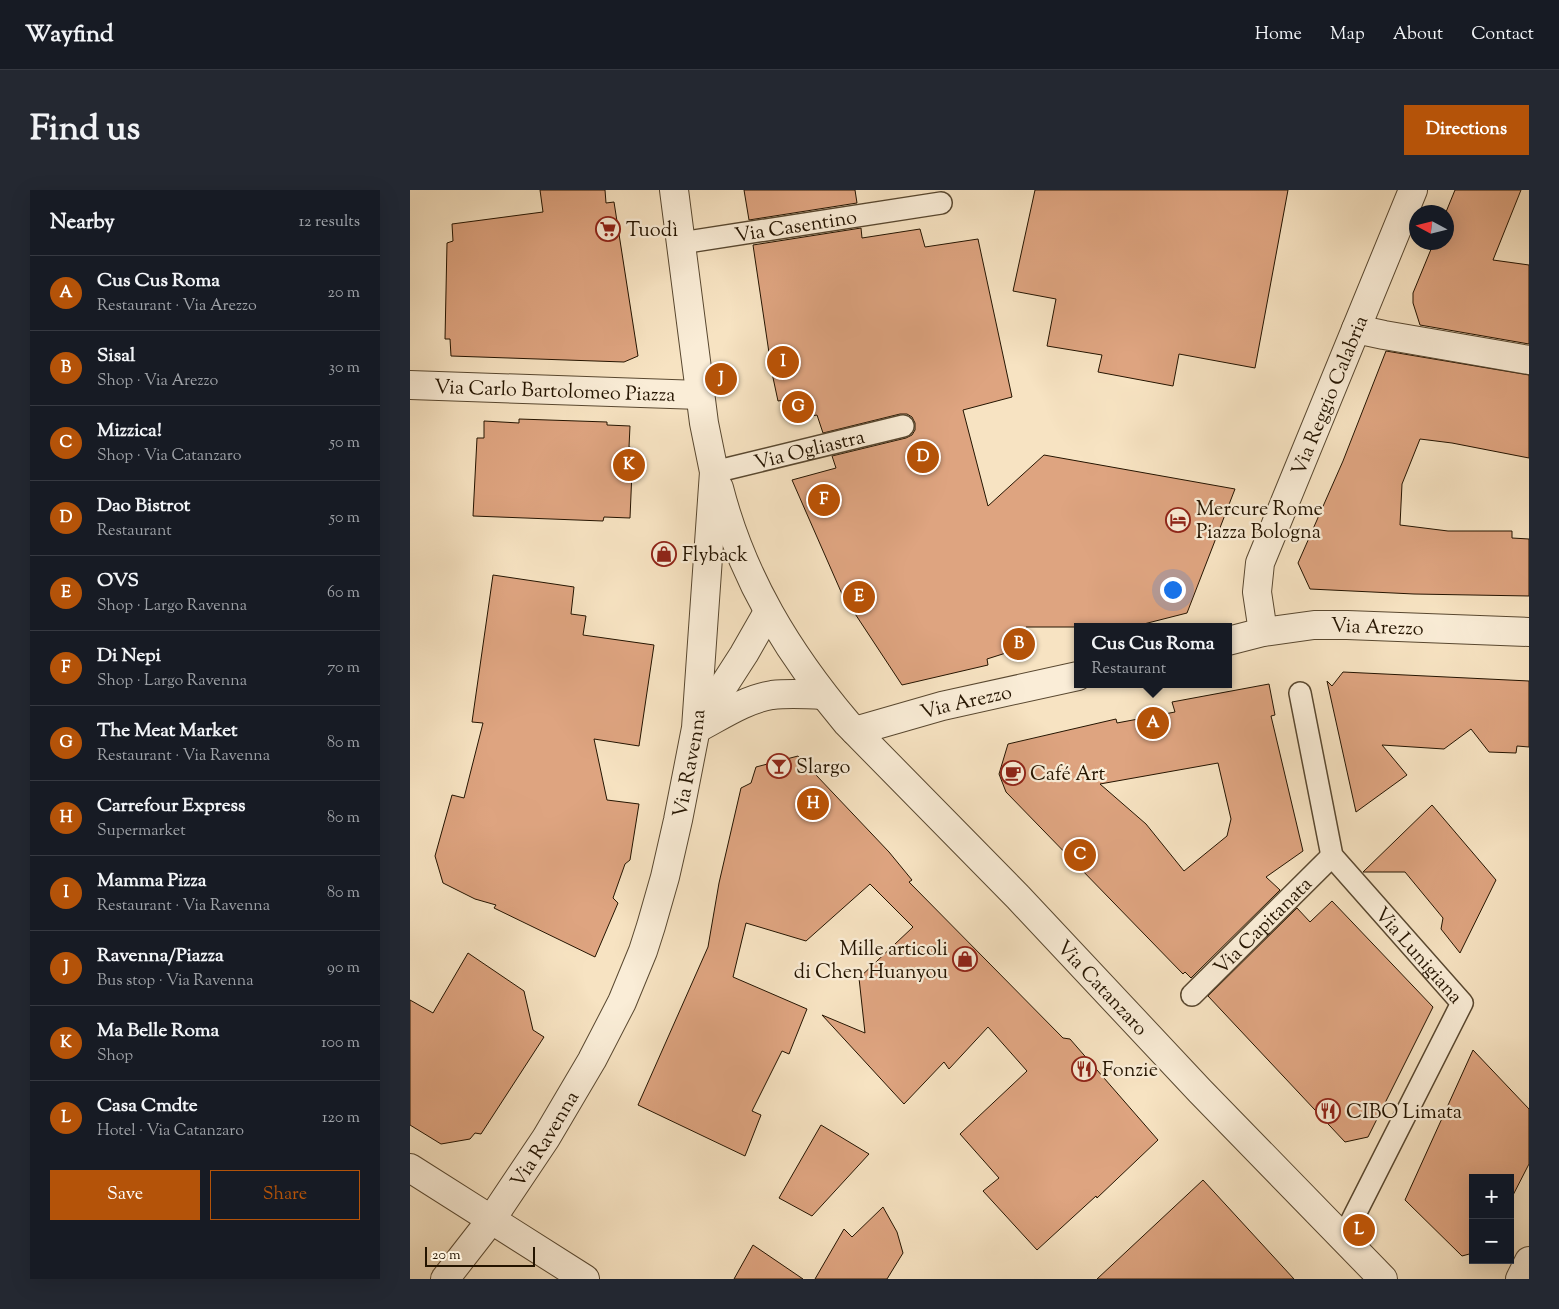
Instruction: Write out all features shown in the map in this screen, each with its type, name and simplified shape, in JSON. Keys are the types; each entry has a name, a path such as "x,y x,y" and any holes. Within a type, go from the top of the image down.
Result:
{"street":[{"name":"Via Ravenna","path":"445,1279 491,1220 546,1138 592,1060 622,1002 633,976 651,926 665,877 696,728 714,472 700,395 674,190"},
{"name":"Via Reggio Calabria","path":"1262,632 1258,592 1260,563 1413,190"},
{"path":"1356,329 1529,360"},
{"name":"Via Carlo Bartolomeo Piazza","path":"410,385 700,395"},
{"name":"Via Catanzaro","path":"714,472 737,545 755,587 794,655 823,695 854,731 1018,897 1200,1091 1384,1279"},
{"path":"696,728 744,654 768,612"},
{"name":"Via Arezzo","path":"1232,640 1262,632 1330,624 1529,632"},
{"name":"Via Arezzo","path":"854,731 942,706 1074,677"},
{"path":"696,728 760,698 786,694 823,695"},
{"path":"410,1168 585,1279"},
{"path":"1520,1279 1529,1261"}],"lane":[{"name":"Via Casentino","path":"681,243 941,203"},
{"name":"Via Ogliastra","path":"714,472 903,426"},
{"path":"1300,692 1332,856"},
{"name":"Via Capitanata","path":"1192,995 1332,856"},
{"name":"Via Lunigiana","path":"1332,856 1462,1003 1343,1238"}],"building":[{"path":"540,190 605,190 606,203 614,202 638,356 624,362 451,356 450,339 445,339 447,243 453,241 452,224 543,212"},
{"path":"744,190 855,190 857,203 749,220"},
{"path":"1035,190 1288,190 1255,368 1179,354 1173,386 1098,372 1102,355 1047,346 1056,299 1013,291"},
{"path":"1455,190 1521,190 1493,260 1529,265 1529,344 1420,325 1413,303 1413,293 1431,250 1454,250 1454,205 1449,205"},
{"path":"861,228 862,238 920,229 925,247 978,239 1012,397 963,410 988,506 1044,455 1235,489 1187,613 1148,623 1074,623 1074,627 1026,627 1031,645 987,659 988,665 902,685 842,594 792,480 836,468 832,456 906,438 912,435 915,430 915,423 912,417 907,414 900,414 823,433 817,415 790,420 784,400 778,401 772,373 753,245"},
{"path":"1386,351 1529,375 1529,458 1452,443 1420,439 1402,484 1400,525 1448,531 1512,531 1512,538 1529,539 1529,596 1414,594 1310,589 1298,563 1343,461"},
{"path":"519,419 607,422 607,425 630,426 629,447 633,448 630,518 604,517 603,521 473,516 477,438 484,438 484,421 519,423"},
{"path":"493,575 574,587 571,614 586,616 583,635 654,645 639,746 594,739 607,800 639,804 630,860 625,864 613,898 618,903 595,957 494,908 496,905 475,899 443,883 435,856 452,795 464,798 483,723 472,722"},
{"path":"1343,672 1529,681 1529,747 1517,746 1516,753 1489,752 1471,729 1444,749 1382,745 1407,775 1356,812 1327,681 1332,686"},
{"path":"1269,684 1275,715 1271,716 1303,851 1266,877 1280,890 1191,978 1185,972 1183,974 1006,792 999,774 1008,744 1116,719 1117,723 1175,712 1172,702","holes":["1218,763 1231,819 1227,836 1184,871 1146,824 1100,784"]},
{"path":"798,756 889,852 912,880 909,882 1063,1038 1070,1039 1158,1140 1097,1198 1096,1196 1037,1250 983,1191 999,1178 960,1134 1027,1071 988,1027 949,1069 944,1062 904,1104 822,1015 865,1033 859,978 913,927 870,884 806,941 746,923 733,977 807,1009 789,1054 782,1051 752,1111 761,1115 745,1156 638,1105 708,947 719,883 741,788 751,783 756,767"},
{"path":"1432,805 1496,880 1460,953 1441,929 1443,918 1405,872 1363,872"},
{"path":"1332,901 1433,1007 1368,1137 1345,1142 1208,996 1297,908 1310,922"},
{"path":"468,953 524,991 533,1030 544,1037 481,1134 475,1133 470,1139 441,1144 410,1125 410,1000 433,1013"},
{"path":"1473,1050 1529,1109 1529,1164 1514,1193 1514,1174 1469,1174 1469,1254 1462,1256 1405,1200"},
{"path":"821,1125 869,1154 812,1216 779,1198"},
{"path":"1203,1180 1294,1279 1097,1279"},
{"path":"883,1207 897,1232 903,1253 887,1279 815,1279 844,1229 852,1237"},
{"path":"753,1245 803,1279 734,1279"}],"place":[{"name":"Tuodì","path":"608,229"},
{"name":"Mamma Pizza","path":"783,362"},
{"name":"Ravenna/Piazza","path":"721,379"},
{"name":"The Meat Market","path":"798,407"},
{"name":"Dao Bistrot","path":"923,457"},
{"name":"Ma Belle Roma","path":"629,465"},
{"name":"Di Nepi","path":"824,500"},
{"name":"Mercure Rome Piazza Bologna","path":"1178,520"},
{"name":"Flyback","path":"664,554"},
{"name":"OVS","path":"859,597"},
{"name":"Sisal","path":"1019,644"},
{"name":"Cus Cus Roma","path":"1153,723"},
{"name":"Slargo","path":"779,766"},
{"name":"Café Art","path":"1013,773"},
{"name":"Carrefour Express","path":"813,804"},
{"name":"Mizzica!","path":"1080,855"},
{"name":"Mille articoli di Chen Huanyou","path":"965,959"},
{"name":"Fonzie","path":"1084,1069"},
{"name":"CIBO Limata","path":"1328,1111"},
{"name":"Casa Cmdte","path":"1359,1230"}]}
